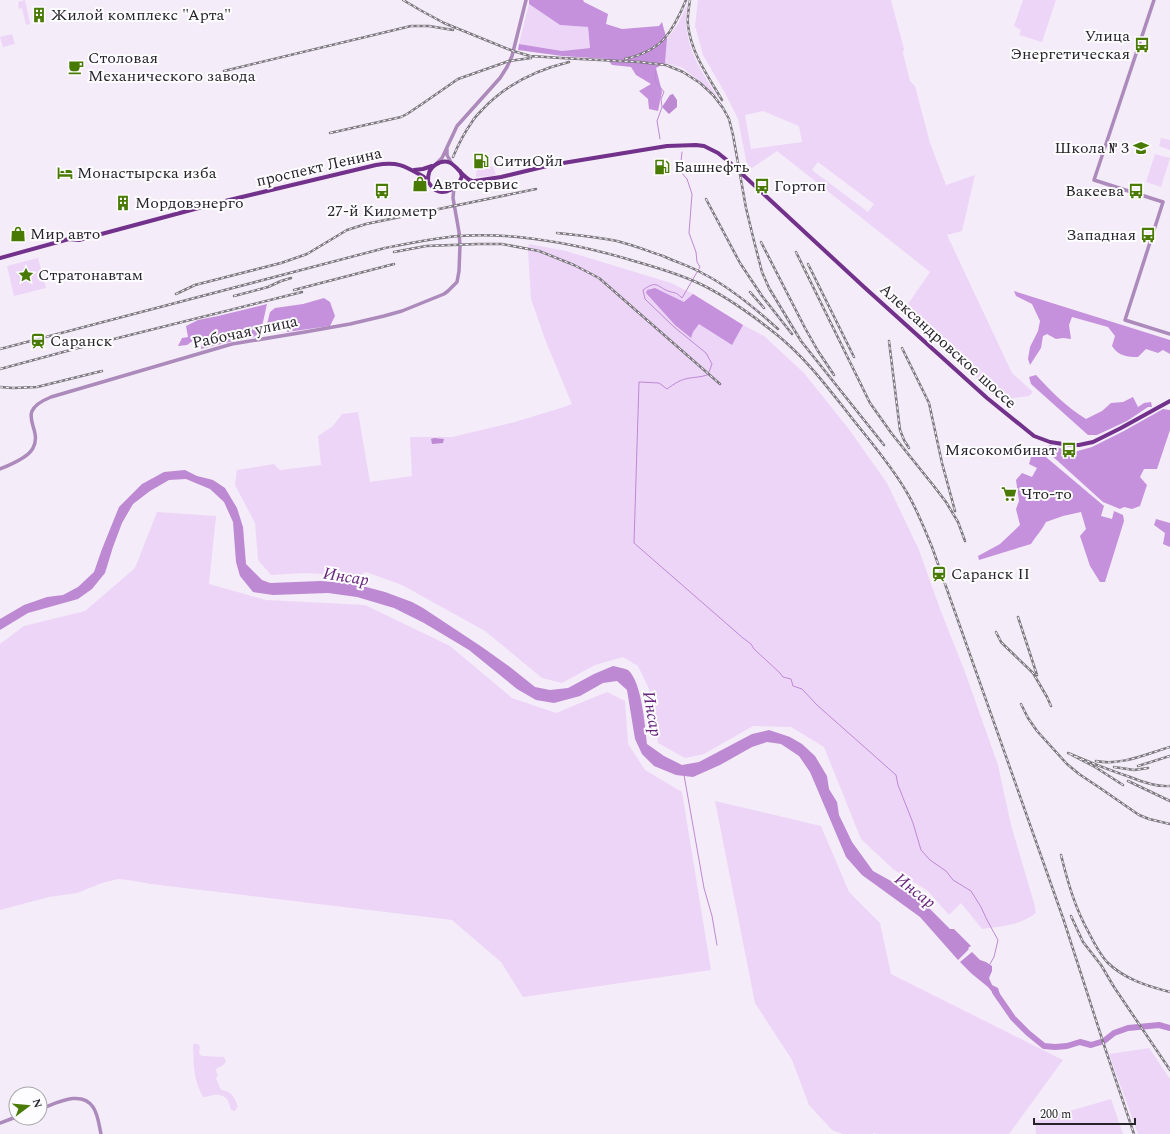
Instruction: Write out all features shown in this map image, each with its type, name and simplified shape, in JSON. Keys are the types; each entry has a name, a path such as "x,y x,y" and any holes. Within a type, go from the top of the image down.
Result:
{"main road":[{"name":"Александровское шоссе","path":"473,181 501,177 551,165 667,146 696,144 711,148 718,152 981,392 1034,436 1050,442 1069,445 1093,442 1170,401"},
{"path":"411,169 422,170 444,161 453,164 465,177 473,181"},
{"name":"проспект Ленина","path":"0,258 69,239 79,240 221,202 376,165 394,163 411,169"},
{"path":"428,181 428,173 435,165"},
{"path":"411,169 424,177 436,190 443,192 473,181"},
{"path":"455,187 462,176 460,171"}],"street":[{"path":"435,165 442,158 457,126 500,78 507,67 512,56 526,0"},
{"path":"1154,0 1094,180 1163,202 1125,320 1170,334"},
{"path":"447,148 447,155 453,164"},
{"path":"453,198 455,187"},
{"path":"443,192 450,194 453,198"},
{"name":"Рабочая улица","path":"0,469 30,453 35,443 31,413 39,403 51,397 222,346 350,324 384,316 402,311 444,294 457,282 459,271 459,232 453,198"},
{"path":"48,1106 66,1100 77,1098 83,1099 93,1107 101,1134"}],"shaded area":[{"path":"25,0 30,24 26,25 22,8 19,9 18,2"},
{"path":"529,0 583,0 584,2 608,14 606,24 622,29 659,26 662,22 667,39 665,63 656,68 662,92 658,111 649,109 648,99 639,91 651,84 636,75 631,67 612,65 607,59 562,56 518,50 519,44 562,51 590,48 588,27 560,25 529,4"},
{"path":"698,0 891,0 904,49 903,53 910,81 915,86 930,143 946,185 975,175 962,231 947,235 1012,373 1033,392 1029,396 999,400 903,309 930,272 777,151 752,168 747,165 738,119 703,55 695,26","holes":["763,111 799,126 802,142 751,149 745,115","818,162 874,204 868,212 812,170"]},
{"path":"1023,0 1056,0 1042,42 1019,35 1021,30 1014,26"},
{"path":"688,3 686,22 689,43 697,62 718,98 683,68 665,63 667,39 678,24"},
{"path":"529,4 560,25 588,27 590,48 562,51 519,44"},
{"path":"12,34 15,44 3,47 0,37"},
{"path":"673,94 677,100 677,107 669,114 662,107 670,95"},
{"path":"1161,138 1170,140 1170,150 1159,146"},
{"path":"1155,154 1170,158 1161,187 1146,182"},
{"path":"490,166 493,167 496,174 493,176 476,177 477,169"},
{"path":"529,244 566,251 671,283 693,294 743,325 764,336 804,373 848,428 887,483 919,550 998,765 1011,825 1036,913 1017,923 982,929 961,903 949,915 928,891 893,869 861,839 824,747 791,727 753,726 704,754 685,758 658,743 649,689 638,666 623,657 595,665 562,683 542,678 485,631 402,585 366,572 358,576 304,573 271,575 258,560 255,523 235,485 237,470 274,464 280,470 321,465 318,436 333,426 342,414 358,412 370,482 412,476 410,437 452,437 515,422 572,404 546,342 531,299 528,251"},
{"path":"38,258 46,288 14,296 7,266"},
{"path":"655,288 684,302 693,294 743,325 732,345 699,324 693,332 691,338 675,325 646,293 647,290"},
{"path":"1014,291 1170,340 1170,354 1163,350 1158,353 1146,349 1138,357 1120,354 1112,346 1115,336 1108,327 1072,317 1069,325 1071,339 1056,339 1047,334 1043,336 1041,348 1030,365 1028,359 1030,347 1038,331 1040,321 1032,304 1016,296"},
{"path":"324,298 330,302 335,316 330,326 287,332 288,325 286,320 278,320 267,324 270,312 275,308 303,304"},
{"path":"267,304 261,331 254,337 201,349 202,343 194,340 187,345 178,346 182,338 188,337 186,326 198,320"},
{"path":"1036,375 1065,404 1086,419 1102,411 1111,403 1123,402 1133,397 1138,407 1144,403 1151,402 1152,407 1148,407 1127,421 1097,435 1088,435 1031,384 1029,377"},
{"path":"1163,409 1170,410 1170,430 1157,469 1144,469 1140,477 1147,485 1140,506 1132,509 1124,507 1120,509 1103,502 1050,454 1048,449 1049,445 1074,452 1092,447"},
{"path":"431,439 444,439 443,443 432,444"},
{"path":"1034,447 1104,506 1101,516 1112,519 1114,511 1123,515 1124,521 1105,582 1100,582 1090,566 1080,536 1086,529 1081,512 1046,522 1031,544 979,560 978,556 1000,544 1020,525 1016,509 1019,501 1016,480 1022,473 1032,477 1037,468 1029,464"},
{"path":"185,470 197,476 213,480 225,488 237,508 243,527 246,564 262,580 270,583 321,581 355,584 385,592 412,602 482,647 535,687 550,690 568,688 613,666 628,670 637,684 640,694 647,744 664,756 682,765 699,762 752,734 769,730 790,737 802,744 815,756 827,776 829,789 837,802 839,815 852,842 873,871 900,886 923,902 950,929 954,929 971,946 958,960 920,917 862,875 846,857 810,772 799,756 781,744 767,742 752,747 720,765 693,777 676,775 654,766 642,754 635,739 627,690 617,681 603,683 580,696 554,703 536,700 517,689 469,650 424,623 394,608 357,597 328,593 273,595 253,592 240,576 236,562 233,522 224,502 210,489 186,479 169,480 150,491 133,504 122,523 105,573 92,589 78,599 28,613 0,630 0,619 24,605 47,597 63,595 78,587 94,572 119,507 142,484 164,472"},
{"path":"157,512 216,516 209,584 266,600 365,605 450,646 512,698 556,713 607,692 625,701 628,744 645,770 682,792 711,970 523,997 501,962 452,920 118,879 102,883 77,893 49,897 0,910 0,644 24,626 85,611 135,568"},
{"path":"1156,519 1170,523 1170,547 1163,544 1165,533 1154,525"},
{"path":"715,801 821,826 849,892 880,923 891,974 1063,1060 1009,1134 843,1134 832,1130 809,1105 792,1060 755,1003"},
{"path":"972,952 980,960 992,966 992,971 989,978 992,985 998,988 1001,998 998,999 988,987 960,962"},
{"path":"198,1044 200,1047 200,1055 224,1057 226,1062 217,1068 216,1071 218,1076 216,1078 221,1090 230,1093 234,1097 238,1106 235,1111 231,1110 228,1100 221,1095 203,1097 197,1084 195,1072 193,1045"},
{"path":"1149,1048 1170,1079 1170,1134 1138,1134 1109,1054"},
{"path":"1111,1099 1123,1134 1036,1134 1035,1121"}],"waterway":[{"path":"655,71 656,82 664,92 661,99 662,107 657,121 660,139"},
{"path":"682,152 680,171 687,179 692,194 689,233 696,252 697,262 700,267 682,298 677,294 656,285 651,285 643,290 645,299 674,327 706,353 712,364 709,372"},
{"path":"707,375 684,379 667,389 659,383 639,382 634,543 751,644 754,649 783,677 791,679 793,686 802,689 817,705 896,775 898,785 913,823 921,850 930,860 946,871 953,880 971,891 998,940 994,957 990,964"},
{"path":"684,775 704,888 712,916 717,945"},
{"name":"Инсар","path":"995,992 1013,1018 1044,1046 1067,1046 1080,1042 1091,1045 1104,1041 1114,1033 1128,1028 1159,1025 1170,1028"}],"railway":[{"path":"403,0 444,23 513,51 530,56 639,62 666,65 683,72 700,83 713,95 729,119 746,208 762,272 769,288 801,341 884,445"},
{"path":"625,59 646,52 660,43 674,25 686,0"},
{"path":"690,0 688,22 696,55 722,100"},
{"path":"224,71 411,26 429,26 453,30"},
{"path":"330,133 401,117 458,79 509,61 531,58"},
{"path":"453,157 466,130 479,113 491,101 511,86 533,74 569,62"},
{"path":"176,294 195,285 281,263 307,254 347,230 366,224 536,189"},
{"path":"706,199 740,263 762,296 792,334"},
{"path":"557,233 617,241 635,246 693,268 732,291 778,329"},
{"path":"0,349 385,248 431,239 459,236 481,235 526,238 591,249 658,268 688,279 707,287 747,312 787,343 816,373 887,462 900,481 917,512 932,547 1063,918 1134,1134"},
{"path":"761,242 805,328 834,375"},
{"path":"394,252 426,246 502,244 539,251 574,265 599,278 720,384"},
{"path":"796,252 870,403 892,434 946,502 958,522 965,541"},
{"path":"294,290 394,264"},
{"path":"808,264 854,357"},
{"path":"234,296 268,287 291,278"},
{"path":"0,369 302,292"},
{"path":"750,292 764,308"},
{"path":"889,341 900,430 909,448"},
{"path":"902,348 929,403 942,463 955,511"},
{"path":"0,387 37,387 102,371"},
{"path":"1018,617 1037,675"},
{"path":"996,632 1001,642 1033,673 1051,706"},
{"path":"1021,704 1037,731 1067,764 1079,774 1139,815 1170,824"},
{"path":"1096,761 1124,761 1170,747"},
{"path":"1123,785 1095,767 1068,753 1107,769 1145,782 1160,786 1170,786"},
{"path":"1138,766 1170,756"},
{"path":"1114,767 1134,770 1148,768"},
{"path":"1128,781 1170,801"},
{"path":"1061,855 1076,905 1084,924 1104,959 1128,977 1144,984 1170,992"},
{"path":"1071,916 1083,942 1101,965 1114,987 1170,1070"}],"place":[{"name":"Жилой комплекс \"Арта\"","path":"39,15"},
{"name":"Улица Энергетическая","path":"1142,45"},
{"name":"Столовая Механического завода","path":"76,67"},
{"name":"Школа № 3","path":"1141,148"},
{"name":"СитиОйл","path":"481,161"},
{"name":"Башнефть","path":"662,167"},
{"name":"Монастырска изба","path":"65,173"},
{"name":"Автосервис","path":"420,184"},
{"name":"Гортоп","path":"762,186"},
{"name":"27-й Километр","path":"382,191"},
{"name":"Вакеева","path":"1136,191"},
{"name":"Мордовэнерго","path":"123,203"},
{"name":"Мир авто","path":"18,234"},
{"name":"Западная","path":"1148,235"},
{"name":"Стратонавтам","path":"26,275"},
{"name":"Саранск","path":"38,341"},
{"name":"Мясокомбинат","path":"1069,450"},
{"name":"Что-то","path":"1009,494"},
{"name":"Саранск II","path":"939,574"}]}
